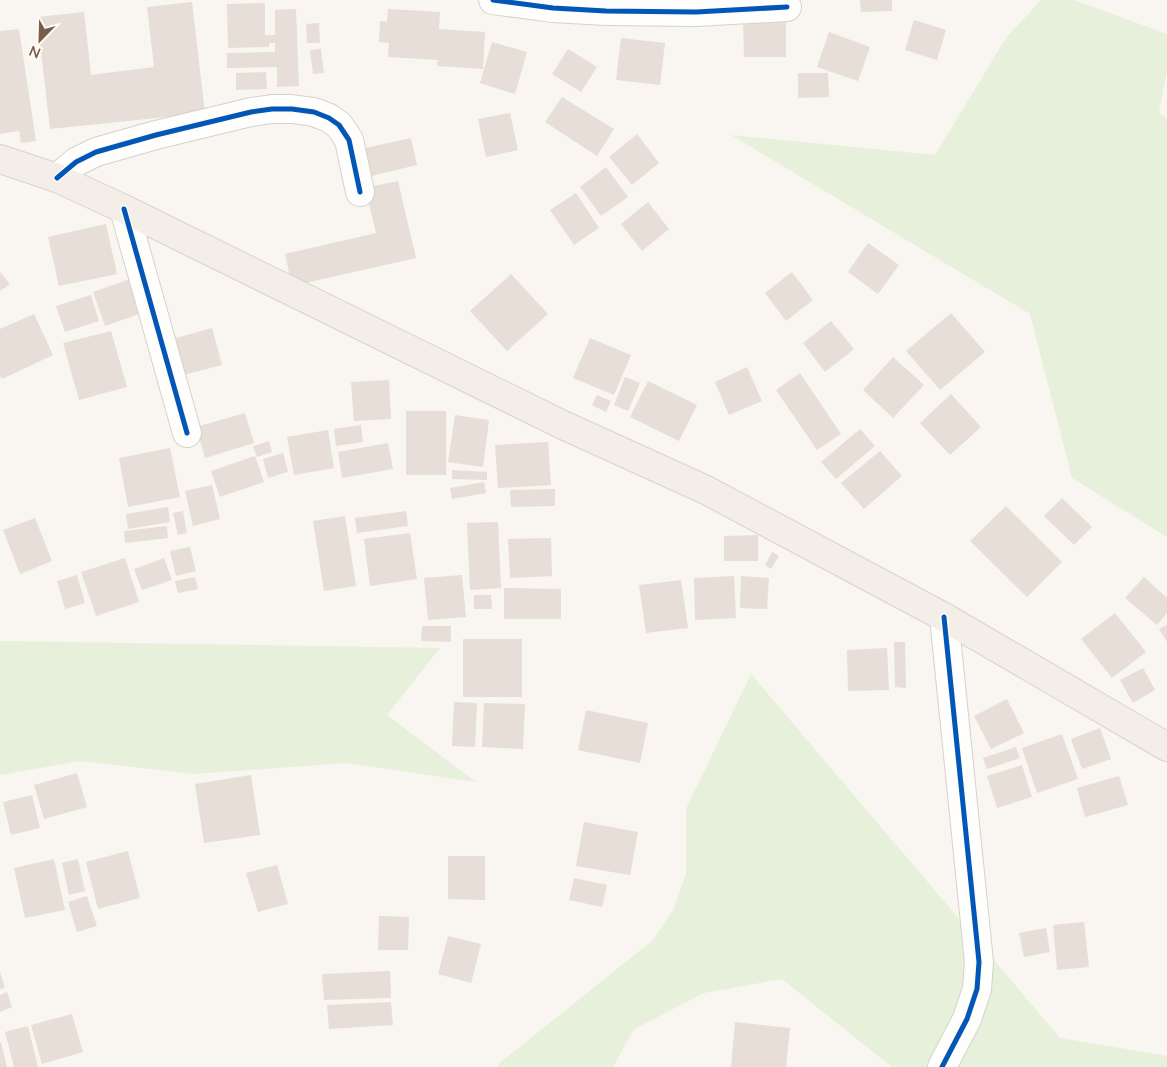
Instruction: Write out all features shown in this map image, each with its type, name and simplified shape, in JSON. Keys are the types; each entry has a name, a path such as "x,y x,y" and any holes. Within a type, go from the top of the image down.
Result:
{"main road":[{"path":"0,160 57,178 124,209 537,413 706,490 944,617 1167,747"}],"street":[{"path":"493,0 553,8 606,11 696,12 787,7"},
{"path":"57,178 76,162 96,152 251,112 292,109 314,112 329,118 339,125 349,140 360,192"},
{"path":"124,209 187,433"},
{"path":"942,1067 967,1019 977,989 979,962 944,617"}],"green space":[{"path":"1041,0 1074,0 1167,34 1167,71 1159,112 1167,119 1167,537 1072,478 1030,314 731,135 935,155 1006,38"},
{"path":"0,641 440,648 387,715 476,782 346,763 194,774 80,761 0,775"},
{"path":"751,674 1060,1038 1167,1056 1167,1067 892,1067 782,979 704,993 634,1029 613,1067 497,1067 653,940 674,908 686,874 686,809"}],"building":[{"path":"860,0 892,0 892,11 861,12"},
{"path":"192,2 205,113 50,129 37,17 84,12 91,75 154,67 147,7"},
{"path":"265,3 265,35 275,35 275,10 296,9 299,86 277,87 277,67 227,68 227,53 275,52 275,43 269,43 269,47 228,48 227,4"},
{"path":"388,9 440,12 439,29 485,32 483,69 437,66 438,60 388,57 389,43 379,42 380,21 387,22"},
{"path":"786,19 786,57 744,57 743,20"},
{"path":"914,20 946,30 937,60 905,50"},
{"path":"319,23 320,43 307,43 306,24"},
{"path":"19,29 36,141 21,143 19,131 0,134 0,31"},
{"path":"829,32 870,47 858,81 817,67"},
{"path":"621,38 665,43 660,85 616,80"},
{"path":"492,42 527,52 515,94 480,83"},
{"path":"321,49 324,73 313,74 310,50"},
{"path":"568,49 597,67 581,92 552,74"},
{"path":"266,72 267,89 236,90 236,73"},
{"path":"798,73 828,73 829,97 798,98"},
{"path":"562,97 614,129 597,156 545,122"},
{"path":"510,113 518,150 486,157 478,119"},
{"path":"637,134 659,163 632,185 609,157"},
{"path":"411,138 417,165 367,177 361,149"},
{"path":"606,167 628,197 601,216 580,187"},
{"path":"398,181 416,258 292,286 285,254 376,233 365,188"},
{"path":"576,193 599,228 574,245 550,210"},
{"path":"648,202 669,229 642,251 621,224"},
{"path":"106,224 117,274 59,286 48,237"},
{"path":"868,243 899,265 878,294 848,272"},
{"path":"0,272 10,284 0,291"},
{"path":"792,272 813,300 786,321 765,293"},
{"path":"511,274 548,314 507,351 470,311"},
{"path":"133,278 145,312 105,326 93,292"},
{"path":"91,295 99,321 65,332 56,306"},
{"path":"951,313 985,352 940,390 906,351"},
{"path":"34,314 53,355 2,379 0,376 0,329"},
{"path":"831,321 854,349 825,372 803,343"},
{"path":"212,328 222,365 183,375 173,339"},
{"path":"111,331 127,387 79,400 63,343"},
{"path":"590,338 631,355 614,395 573,378"},
{"path":"893,357 924,385 893,418 863,390"},
{"path":"747,367 762,401 729,415 715,382"},
{"path":"800,373 841,434 817,450 776,390"},
{"path":"625,377 640,383 628,411 614,405"},
{"path":"389,380 391,419 354,421 351,382"},
{"path":"648,381 697,405 679,441 630,417"},
{"path":"951,394 981,427 950,455 920,423"},
{"path":"597,395 611,401 606,412 592,405"},
{"path":"406,411 446,411 446,475 406,475"},
{"path":"245,413 254,443 205,458 196,427"},
{"path":"455,415 489,420 483,467 448,462"},
{"path":"361,425 363,442 336,446 334,429"},
{"path":"860,429 875,446 836,479 821,462"},
{"path":"328,430 334,468 294,475 287,437"},
{"path":"269,441 272,452 257,457 253,446"},
{"path":"548,442 551,485 498,488 495,445"},
{"path":"388,443 393,469 342,478 338,452"},
{"path":"170,448 180,497 128,507 119,458"},
{"path":"880,451 902,476 864,509 841,483"},
{"path":"283,453 288,472 268,478 263,459"},
{"path":"255,456 264,482 220,497 211,471"},
{"path":"452,470 487,472 487,480 452,479"},
{"path":"484,482 486,493 452,499 450,488"},
{"path":"212,485 220,519 193,526 185,491"},
{"path":"555,489 555,506 511,507 510,490"},
{"path":"1062,498 1092,527 1074,545 1044,516"},
{"path":"1006,506 1062,562 1027,597 970,541"},
{"path":"168,507 170,522 128,529 126,514"},
{"path":"183,511 187,533 178,535 173,513"},
{"path":"406,511 408,526 357,533 355,518"},
{"path":"345,516 356,586 324,591 313,521"},
{"path":"35,518 52,561 20,574 3,530"},
{"path":"498,522 501,588 470,590 467,523"},
{"path":"167,526 168,538 125,543 124,531"},
{"path":"410,533 417,579 370,586 364,539"},
{"path":"758,535 758,561 724,561 724,536"},
{"path":"551,538 552,576 510,578 508,539"},
{"path":"190,547 196,571 176,576 170,551"},
{"path":"772,552 779,556 771,569 765,565"},
{"path":"125,558 139,602 96,616 81,572"},
{"path":"164,558 172,580 142,590 134,569"},
{"path":"77,575 85,603 65,609 57,581"},
{"path":"462,575 466,617 428,620 424,578"},
{"path":"734,576 736,618 695,620 694,578"},
{"path":"741,576 769,578 767,609 740,608"},
{"path":"195,577 198,589 178,593 175,581"},
{"path":"1144,577 1167,598 1167,613 1157,625 1125,598"},
{"path":"681,580 688,628 646,633 639,585"},
{"path":"504,588 561,589 561,619 504,619"},
{"path":"474,595 491,595 492,609 474,609"},
{"path":"1115,613 1146,652 1112,678 1081,639"},
{"path":"1167,625 1167,642 1159,629"},
{"path":"422,626 451,626 451,642 421,641"},
{"path":"463,639 522,639 522,697 463,697"},
{"path":"894,642 905,642 906,688 895,687"},
{"path":"887,648 889,690 848,691 847,650"},
{"path":"1143,668 1155,690 1133,703 1120,680"},
{"path":"1007,699 1024,733 991,749 974,716"},
{"path":"454,702 477,703 475,747 452,746"},
{"path":"484,703 525,704 523,749 482,747"},
{"path":"586,710 648,723 640,763 578,750"},
{"path":"1100,728 1111,759 1082,769 1071,739"},
{"path":"1062,734 1078,779 1037,793 1022,748"},
{"path":"1016,747 1020,758 987,769 983,758"},
{"path":"1022,765 1032,797 997,808 987,776"},
{"path":"77,773 87,807 44,819 34,785"},
{"path":"251,775 260,835 204,843 195,784"},
{"path":"1119,776 1128,805 1085,817 1077,788"},
{"path":"32,795 40,828 11,835 3,802"},
{"path":"584,822 638,832 630,875 576,866"},
{"path":"128,851 140,898 98,909 86,862"},
{"path":"448,856 485,856 485,900 448,899"},
{"path":"54,859 65,910 25,918 14,868"},
{"path":"78,859 85,891 69,895 62,863"},
{"path":"277,865 288,904 258,912 246,873"},
{"path":"574,878 607,885 602,907 569,900"},
{"path":"87,896 97,926 77,932 68,902"},
{"path":"379,916 409,917 408,950 378,950"},
{"path":"1084,922 1089,967 1057,970 1053,925"},
{"path":"1046,928 1050,952 1024,957 1019,933"},
{"path":"448,936 481,944 471,983 438,974"},
{"path":"390,971 391,998 324,1000 322,974"},
{"path":"0,972 5,988 0,989"},
{"path":"7,992 12,1007 0,1012 0,995"},
{"path":"391,1002 393,1025 329,1029 327,1005"},
{"path":"72,1014 83,1052 42,1064 31,1025"},
{"path":"735,1022 790,1028 786,1067 731,1067"},
{"path":"28,1026 38,1067 14,1067 5,1032"},
{"path":"1,1042 7,1067 0,1067"}],"cycle path":[{"path":"493,0 553,8 606,11 696,12 787,7"},
{"path":"57,178 76,162 96,152 251,112 292,109 314,112 329,118 339,125 349,140 360,192"},
{"path":"124,209 187,433"},
{"path":"942,1067 967,1019 977,989 979,962 944,617"}]}
